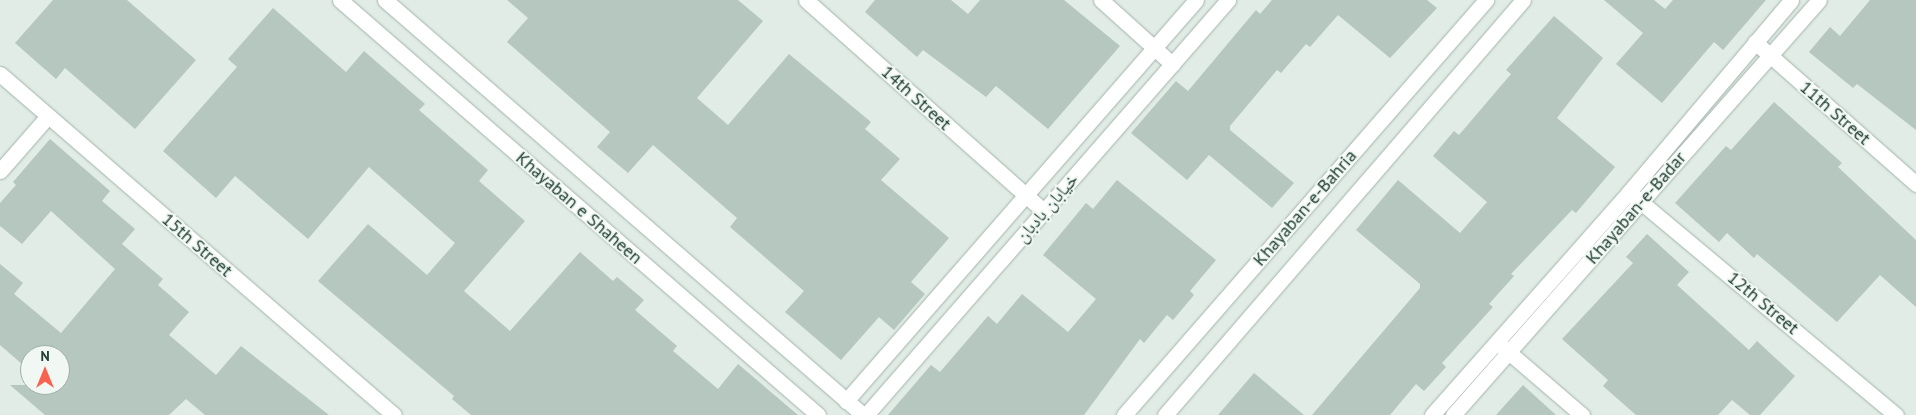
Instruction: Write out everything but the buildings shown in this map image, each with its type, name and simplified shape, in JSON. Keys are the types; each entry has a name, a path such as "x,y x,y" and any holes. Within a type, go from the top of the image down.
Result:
{"main road":[{"name":"Khayaban e Shaheen","path":"340,0 818,415"},
{"name":"Khayaban e Shaheen","path":"385,0 864,415"},
{"name":"14th Street","path":"806,0 1044,210"},
{"path":"1101,0 1172,64"},
{"name":"خیابان بادبان","path":"846,401 1027,196 1196,0"},
{"name":"خیابان بادبان","path":"864,415 1228,0"},
{"name":"Khayaban-e-Bahria","path":"1124,415 1486,0"},
{"name":"Khayaban-e-Bahria","path":"1165,415 1523,0"},
{"name":"Khayaban-e-Badar","path":"1453,415 1503,346 1629,192 1792,0"},
{"name":"Khayaban-e-Badar","path":"1432,415 1503,346 1642,202 1819,0"},
{"name":"11th Street","path":"1755,42 1916,184"},
{"name":"15th Street","path":"0,74 394,415"},
{"path":"0,171 48,116"},
{"name":"12th Street","path":"1629,192 1896,415"},
{"path":"1503,346 1582,415"}]}
